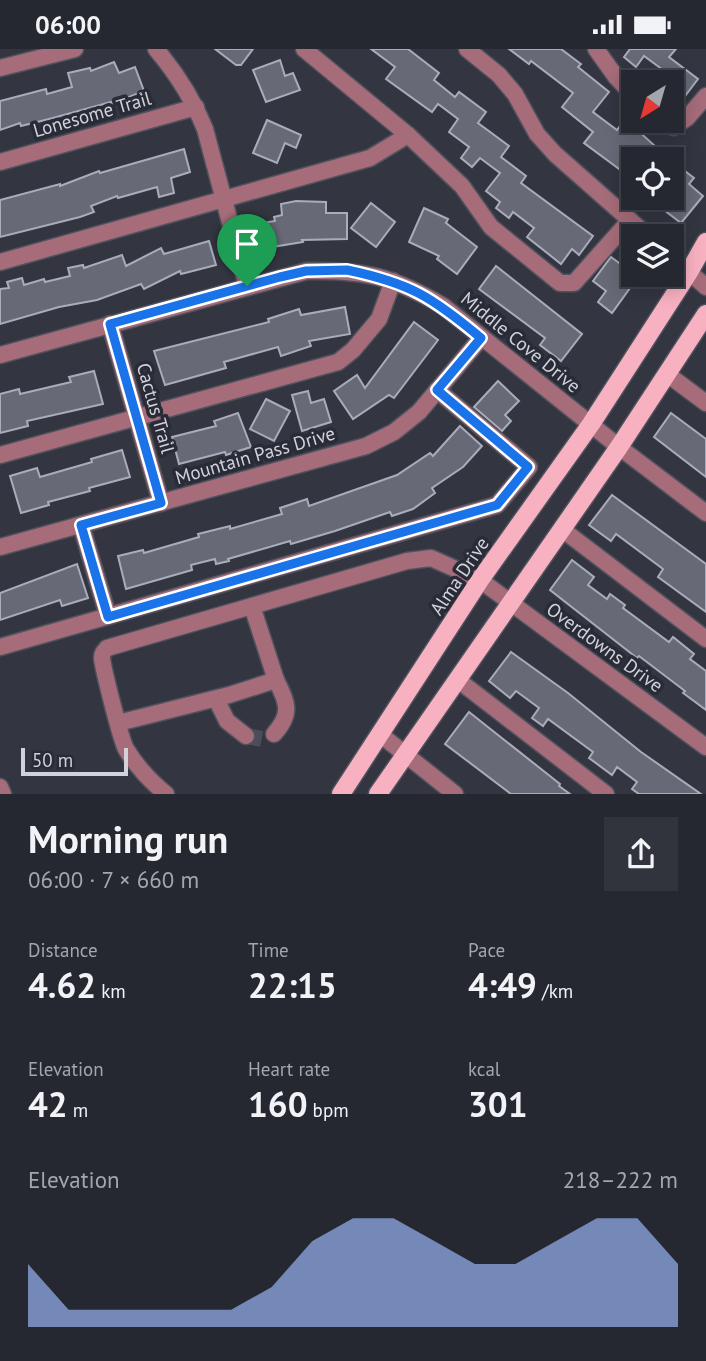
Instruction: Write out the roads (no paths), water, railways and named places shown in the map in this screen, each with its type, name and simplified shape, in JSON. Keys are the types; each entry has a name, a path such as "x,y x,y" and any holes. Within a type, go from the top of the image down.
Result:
{"main road":[{"name":"Alma Drive","path":"341,794 480,580 592,424 706,242"},
{"path":"378,794 512,604 706,314"}],"street":[{"path":"0,68 75,49"},
{"path":"156,49 178,76 205,129 247,286"},
{"path":"304,49 408,135 462,187 491,226 560,283 574,283 630,220"},
{"path":"467,49 499,75 515,94 537,134 555,155 634,224"},
{"path":"596,49 621,82"},
{"path":"684,120 706,96"},
{"name":"Lonesome Trail","path":"0,162 196,107"},
{"path":"0,262 370,158 408,135"},
{"path":"684,268 706,287"},
{"name":"Middle Cove Drive","path":"0,355 306,271 347,270 393,281 414,289 443,306 706,513"},
{"path":"0,455 338,362 354,350 379,319 393,281"},
{"name":"Cactus Trail","path":"110,324 161,503"},
{"name":"Mountain Pass Drive","path":"0,547 366,446 394,432 419,411 481,338"},
{"path":"667,374 706,403"},
{"path":"0,647 497,505 528,467 437,390"},
{"path":"81,525 108,617"},
{"path":"562,530 706,639"},
{"name":"Overdowns Drive","path":"166,794 145,777 124,746 102,659 107,648 407,561 431,558 480,580 706,747"},
{"path":"252,606 276,680 287,701 285,722 274,734"},
{"path":"118,723 216,699 276,680"},
{"path":"458,680 606,794"},
{"path":"216,699 227,721 246,736"},
{"path":"381,735 455,794"},
{"path":"0,787 3,794"}],"tunnel":[{"path":"246,736 262,739 274,734"}]}
